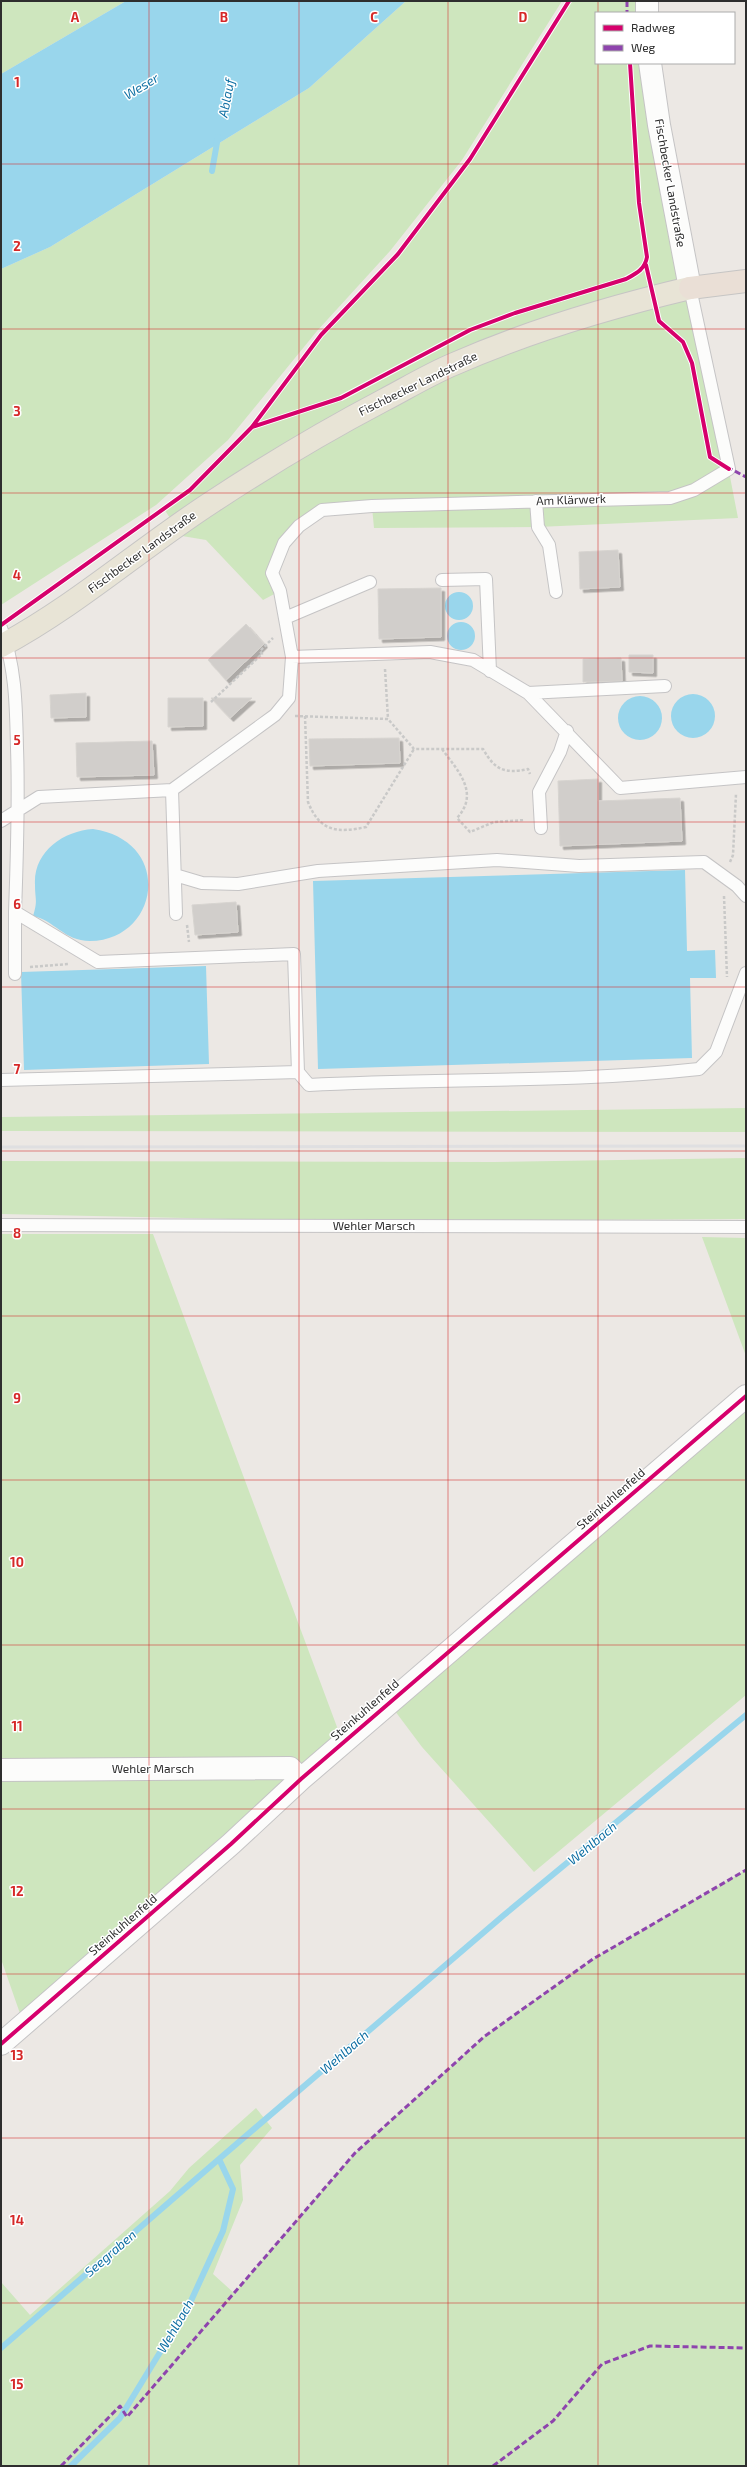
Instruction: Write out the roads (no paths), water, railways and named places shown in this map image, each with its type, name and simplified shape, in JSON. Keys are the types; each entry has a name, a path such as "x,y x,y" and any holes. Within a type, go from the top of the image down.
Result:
{"highway":[{"path":"690,288 746,281"}],"main road":[{"name":"Fischbecker Landstraße","path":"3,639 72,602 210,503 309,440 452,364 511,340 646,299 690,288"}],"street":[{"path":"647,1 647,12"},
{"name":"Fischbecker Landstraße","path":"650,64 659,125 690,288"},
{"name":"Steinkuhlenfeld","path":"1,2044 231,1844 301,1779 746,1396"},
{"name":"Wehler Marsch","path":"1,1770 290,1768 301,1779"}],"lane":[{"name":"Am Klärwerk","path":"172,790 275,715 289,698 292,657 280,591 272,573 284,543 299,526 322,510 536,501 670,498 694,490 729,469 690,288"},
{"path":"536,501 538,527 549,545 556,592"},
{"path":"442,580 486,579 490,671"},
{"path":"285,622 370,582"},
{"path":"3,639 16,689 19,808 14,971"},
{"path":"292,657 430,652 473,660 528,693 620,788 746,777"},
{"path":"528,693 665,686"},
{"path":"540,824 539,792 560,752 566,731"},
{"path":"1,821 19,808 39,797 172,790 176,914"},
{"path":"175,874 202,883 238,884 318,871 497,860 579,866 704,862 737,886 746,896"},
{"path":"15,912 98,962 294,954 298,1072 309,1085 386,1080 481,1081 699,1069 716,1052 746,973"},
{"path":"1,1080 298,1072"},
{"name":"Wehler Marsch","path":"1,1226 746,1227"}],"water":[{"name":"Weser","path":"126,1 406,1 309,88 50,247 1,269 1,74"},
{"path":"459,592 469,596 473,606 469,616 459,620 449,616 445,606 449,596"},
{"path":"461,622 471,626 475,636 471,646 461,650 451,646 447,636 451,626"},
{"path":"689,694 697,694 709,700 715,712 715,720 709,732 697,738 689,738 677,732 671,720 671,712 677,700"},
{"path":"636,696 644,696 656,702 662,714 662,722 656,734 644,740 636,740 624,734 618,722 618,714 624,702"},
{"path":"93,829 119,837 137,851 146,869 148,889 143,908 131,925 114,936 90,941 73,938 40,918 33,916 36,903 36,873 39,863 45,853 52,845 71,834"},
{"path":"685,870 687,951 715,950 716,978 690,978 692,1058 318,1069 313,881"},
{"path":"206,966 209,1064 24,1070 21,972"}],"waterway":[{"name":"Ablauf","path":"212,171 218,137"},
{"name":"Wehlbach","path":"71,2466 120,2418 190,2303 223,2231 233,2189 219,2159 504,1915 746,1715"},
{"name":"Seegraben","path":"1,2348 219,2159"}],"railway":[{"path":"1,1147 746,1146"}]}
